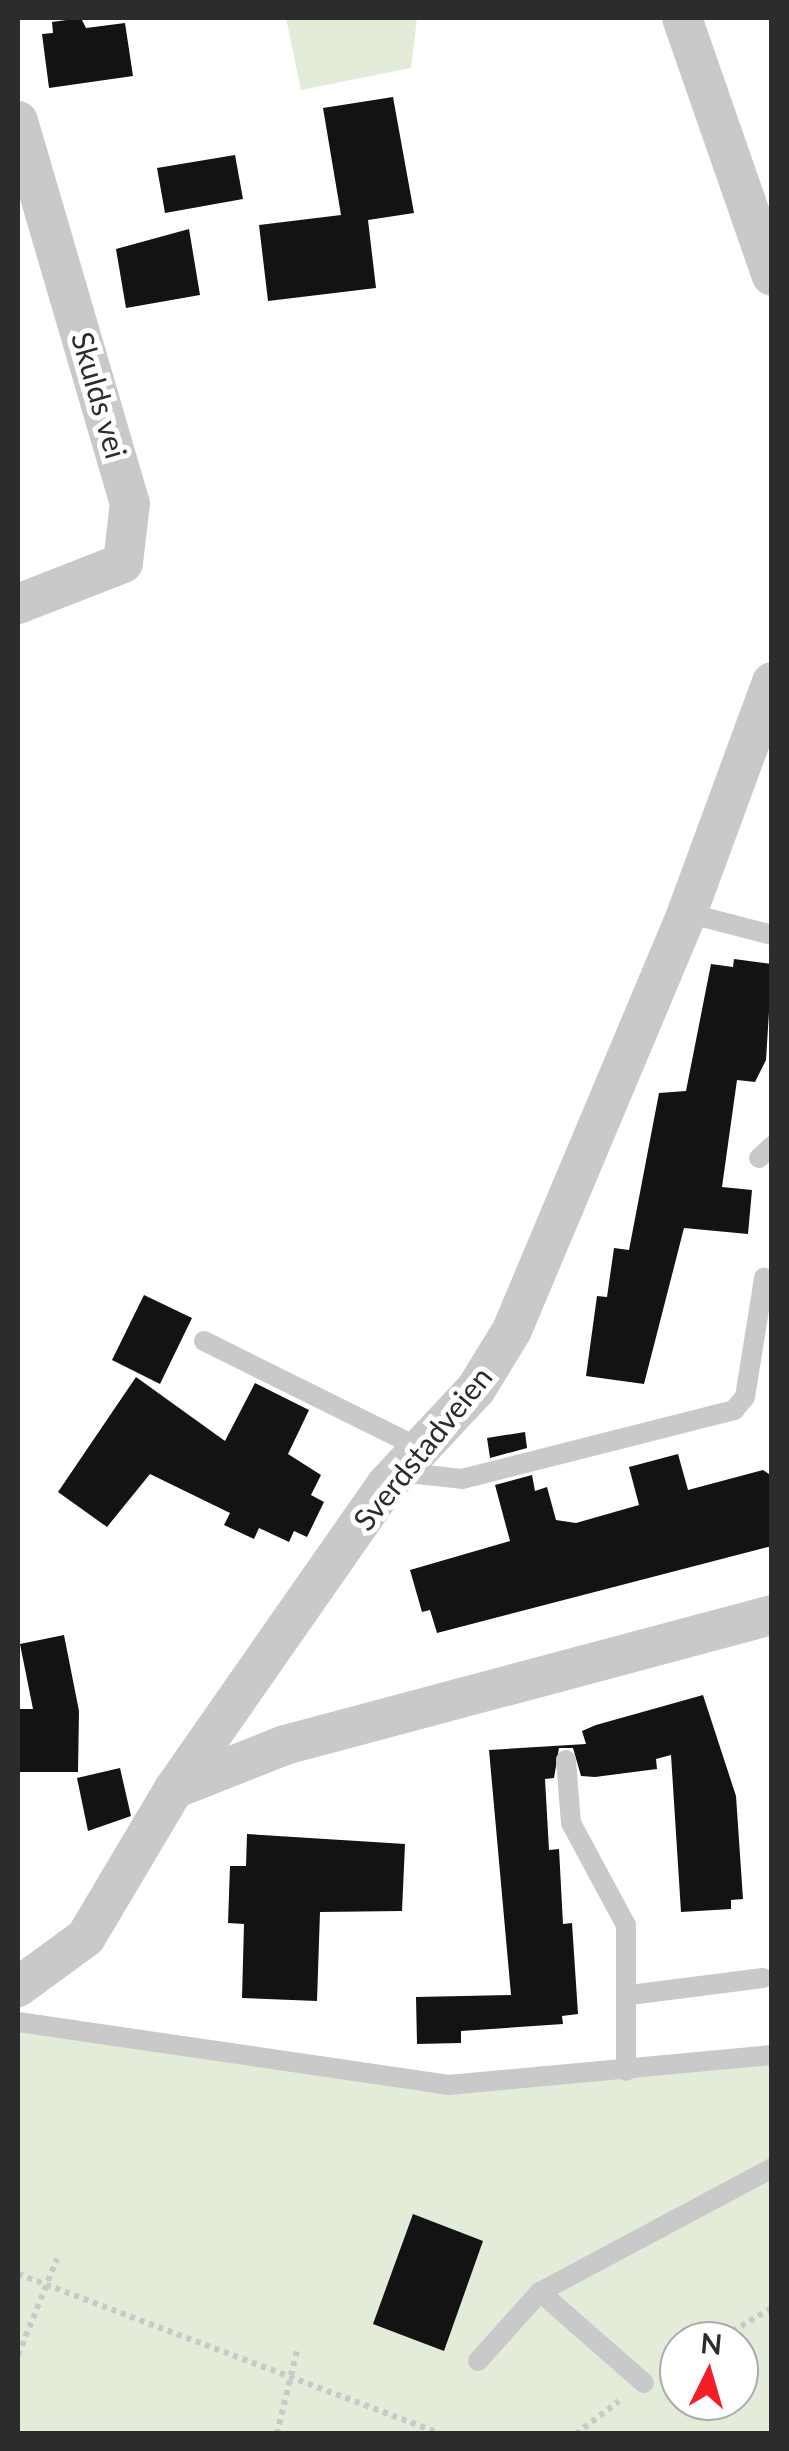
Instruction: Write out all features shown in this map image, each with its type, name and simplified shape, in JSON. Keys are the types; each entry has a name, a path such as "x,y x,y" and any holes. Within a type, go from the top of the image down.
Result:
{"street":[{"path":"682,18 772,276"},
{"name":"Skulds vei","path":"18,121 130,503 123,563 18,604"},
{"name":"Sverdstadveien","path":"18,1987 86,1936 174,1789 409,1460 476,1389 512,1330 688,913 772,682"},
{"path":"174,1789 285,1745 772,1615"}],"lane":[{"path":"688,913 772,935"},
{"path":"204,1341 409,1460 462,1478 734,1410 745,1397 764,1278"},
{"path":"566,1760 571,1823 626,1925 630,1994 626,2071"},
{"path":"630,1994 763,1978"},
{"path":"18,2022 448,2085 772,2056"},
{"path":"478,2361 540,2292 772,2168"},
{"path":"540,2292 644,2383"}],"path":[{"path":"18,2355 56,2259"},
{"path":"18,2274 47,2282 290,2380 442,2434"},
{"path":"750,2321 772,2308"},
{"path":"277,2434 296,2350"}],"green space":[{"path":"286,18 417,18 411,68 301,90"},
{"path":"18,2022 448,2085 771,2055 771,2433 18,2433"}],"building":[{"path":"81,18 86,28 125,23 133,76 49,88 42,34 53,33 52,22"},
{"path":"393,97 414,213 368,220 376,288 268,301 259,225 341,215 323,108"},
{"path":"235,155 243,199 165,213 157,168"},
{"path":"189,229 200,295 126,308 116,249"},
{"path":"734,959 772,964 766,1060 755,1082 737,1080 722,1187 752,1190 748,1234 684,1228 644,1384 586,1376 597,1296 607,1297 614,1248 629,1250 659,1093 686,1091 711,964 733,967"},
{"path":"144,1295 192,1318 160,1384 112,1360"},
{"path":"136,1377 225,1441 255,1383 309,1410 288,1454 321,1475 311,1495 324,1502 307,1537 294,1531 289,1542 259,1528 254,1539 224,1525 230,1513 150,1474 107,1527 58,1492"},
{"path":"525,1432 527,1448 490,1458 487,1438"},
{"path":"678,1454 688,1490 763,1470 772,1476 772,1546 437,1633 430,1610 422,1612 410,1570 510,1541 495,1485 532,1475 535,1491 547,1487 556,1520 576,1523 639,1505 629,1467"},
{"path":"64,1635 79,1711 78,1772 18,1772 18,1709 33,1709 20,1644"},
{"path":"703,1695 736,1796 743,1899 731,1900 731,1909 681,1912 671,1755 656,1759 657,1769 595,1777 581,1776 573,1748 559,1748 554,1778 545,1779 549,1850 559,1849 563,1924 572,1923 578,2014 562,2016 563,2024 461,2031 461,2043 417,2044 416,1997 511,1995 489,1750 586,1744 582,1731 596,1725"},
{"path":"120,1768 131,1816 88,1831 77,1778"},
{"path":"247,1834 405,1844 402,1911 320,1912 317,2001 242,1998 244,1924 228,1923 230,1866 246,1866"},
{"path":"413,2214 483,2241 444,2351 373,2324"}]}
